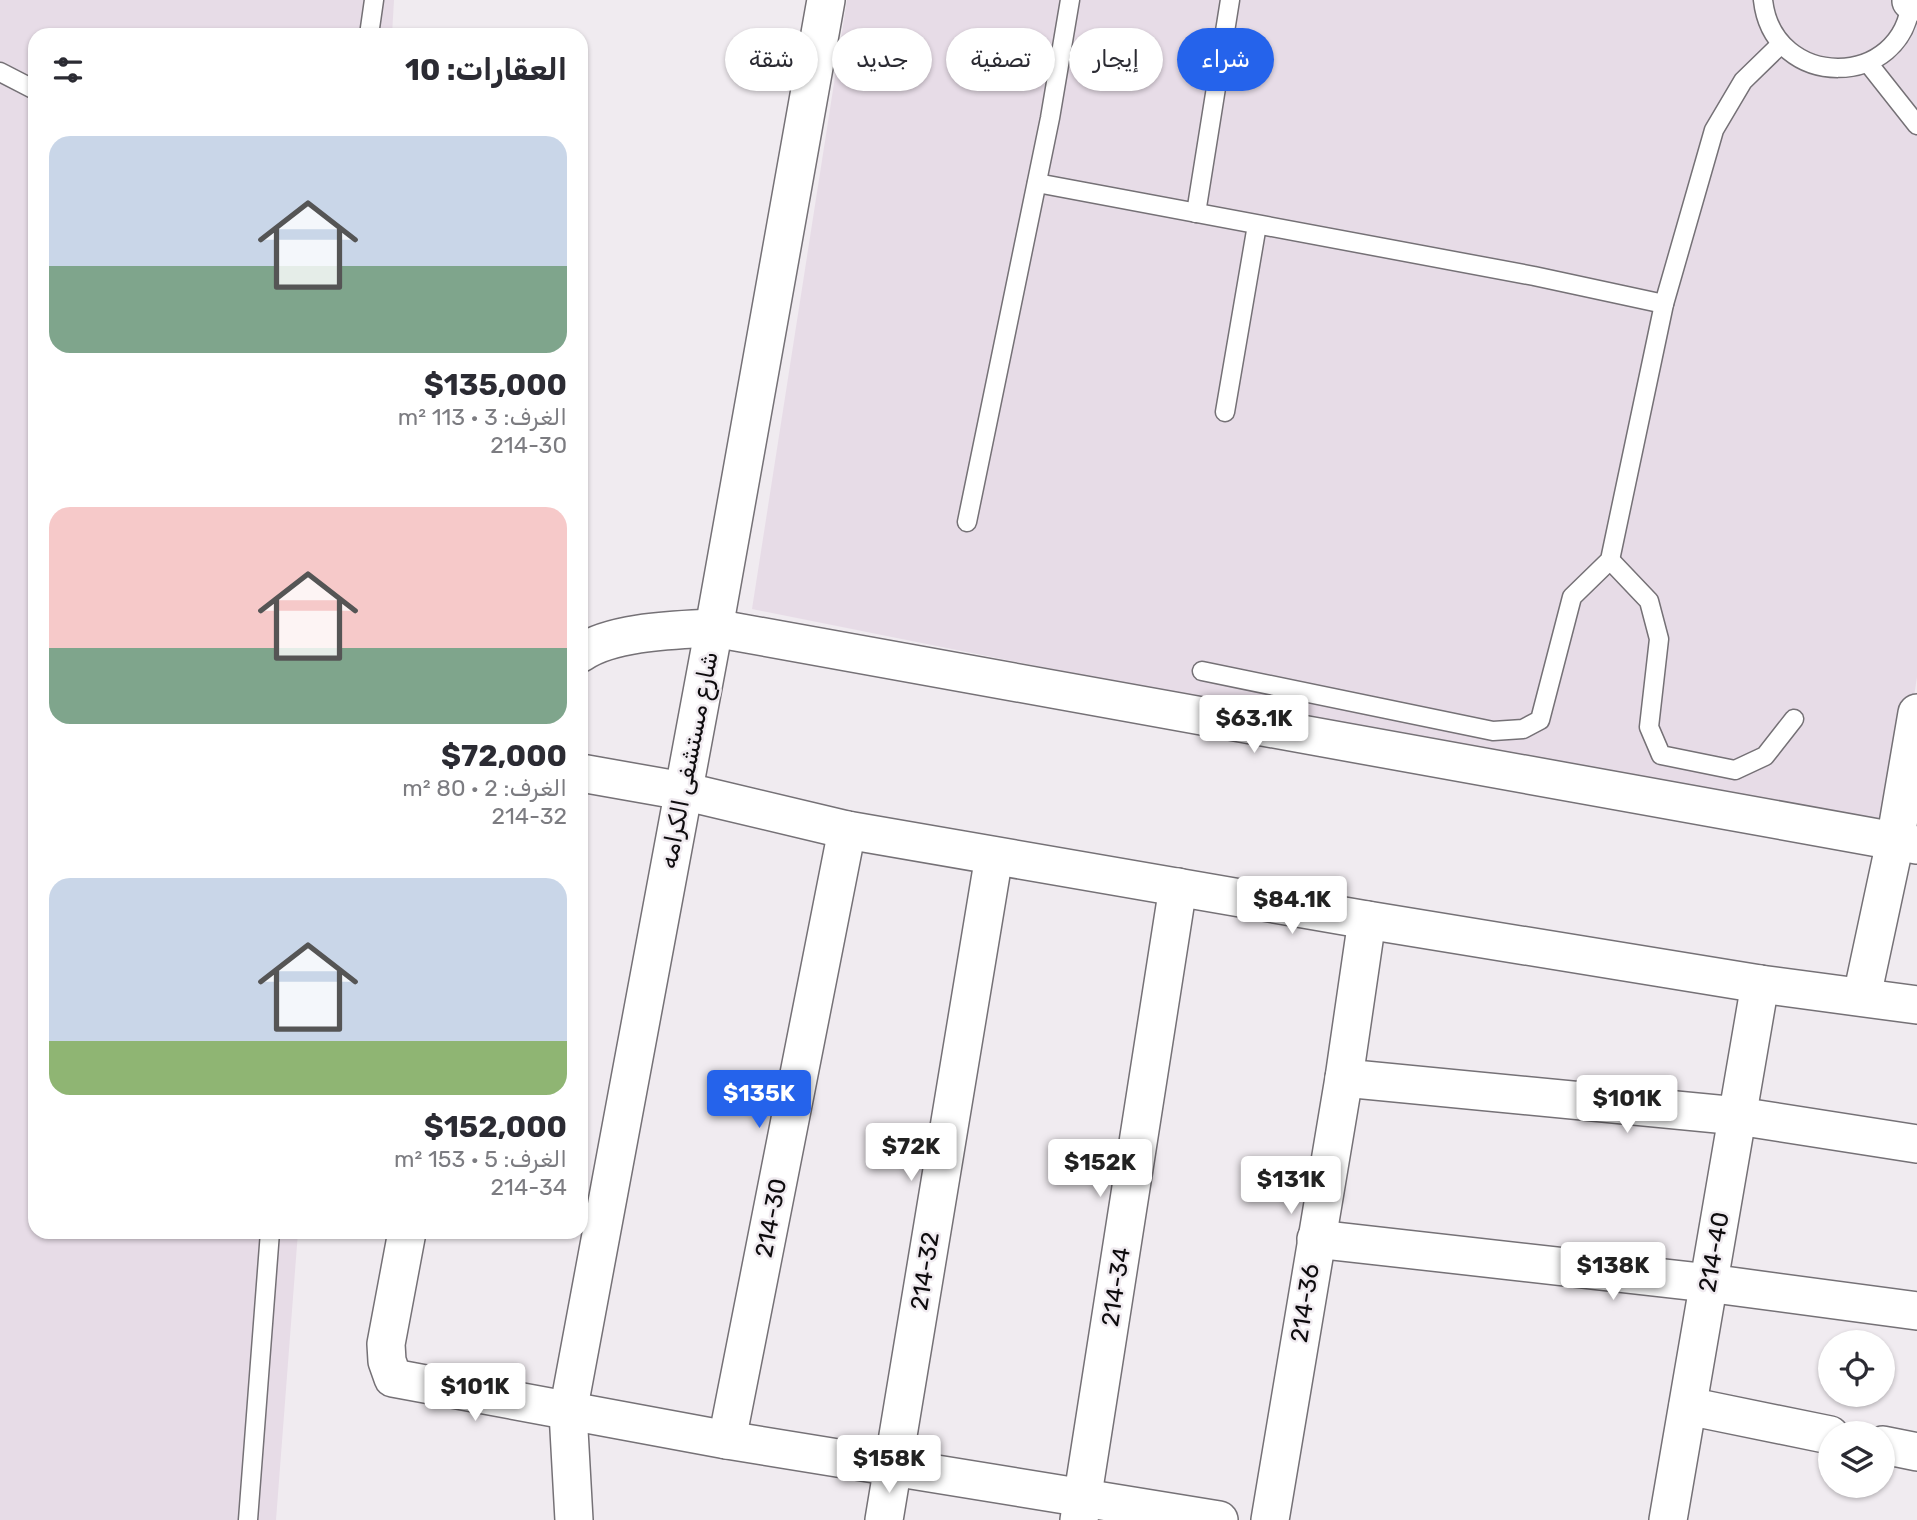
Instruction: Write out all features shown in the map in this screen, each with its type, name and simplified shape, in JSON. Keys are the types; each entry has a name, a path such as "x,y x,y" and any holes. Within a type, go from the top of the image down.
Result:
{"street":[{"name":"شارع مستشفى الكرامه","path":"574,1520 568,1412 714,628 825,0"},
{"path":"1911,0 1917,2"},
{"path":"588,648 653,631 714,628 1906,843"},
{"path":"1862,996 1906,843 1917,713"},
{"path":"588,774 683,790 847,830 994,856 1760,984 1917,1005"},
{"name":"214-30","path":"727,1440 847,830"},
{"name":"214-32","path":"884,1520 994,856"},
{"name":"214-34","path":"1081,1509 1178,887"},
{"name":"214-36","path":"1270,1520 1344,1078 1367,920"},
{"name":"214-40","path":"1668,1520 1760,984"},
{"path":"1344,1078 1738,1116 1917,1144"},
{"path":"406,1239 386,1344 387,1361 393,1378 568,1412 893,1467 1081,1509 1219,1520"},
{"path":"1316,1239 1708,1283 1917,1311"},
{"path":"1688,1406 1818,1433"},
{"path":"1895,1448 1917,1452"}],"lane":[{"path":"370,28 374,0"},
{"path":"967,522 1037,183 1070,0"},
{"path":"1196,213 1230,0"},
{"path":"1763,0 1765,17 1780,45 1807,63 1838,70 1868,63 1894,44 1910,16 1911,0"},
{"path":"1202,671 1493,731 1522,729 1540,720 1572,597 1609,560 1664,304 1714,130 1743,81 1780,45"},
{"path":"1868,63 1917,125"},
{"path":"0,72 28,86"},
{"path":"1037,183 1534,276 1664,304"},
{"path":"1226,412 1257,225"},
{"path":"1609,560 1649,601 1659,639 1648,727 1661,755 1735,770 1765,756 1794,719"},
{"path":"248,1520 269,1239"}],"shaded area":[{"path":"0,0 394,0 392,28 28,28 28,1239 297,1239 276,1520 0,1520"},
{"path":"847,0 1917,0 1917,677 1893,837 752,609 833,91 932,91 932,28 843,28"}]}
